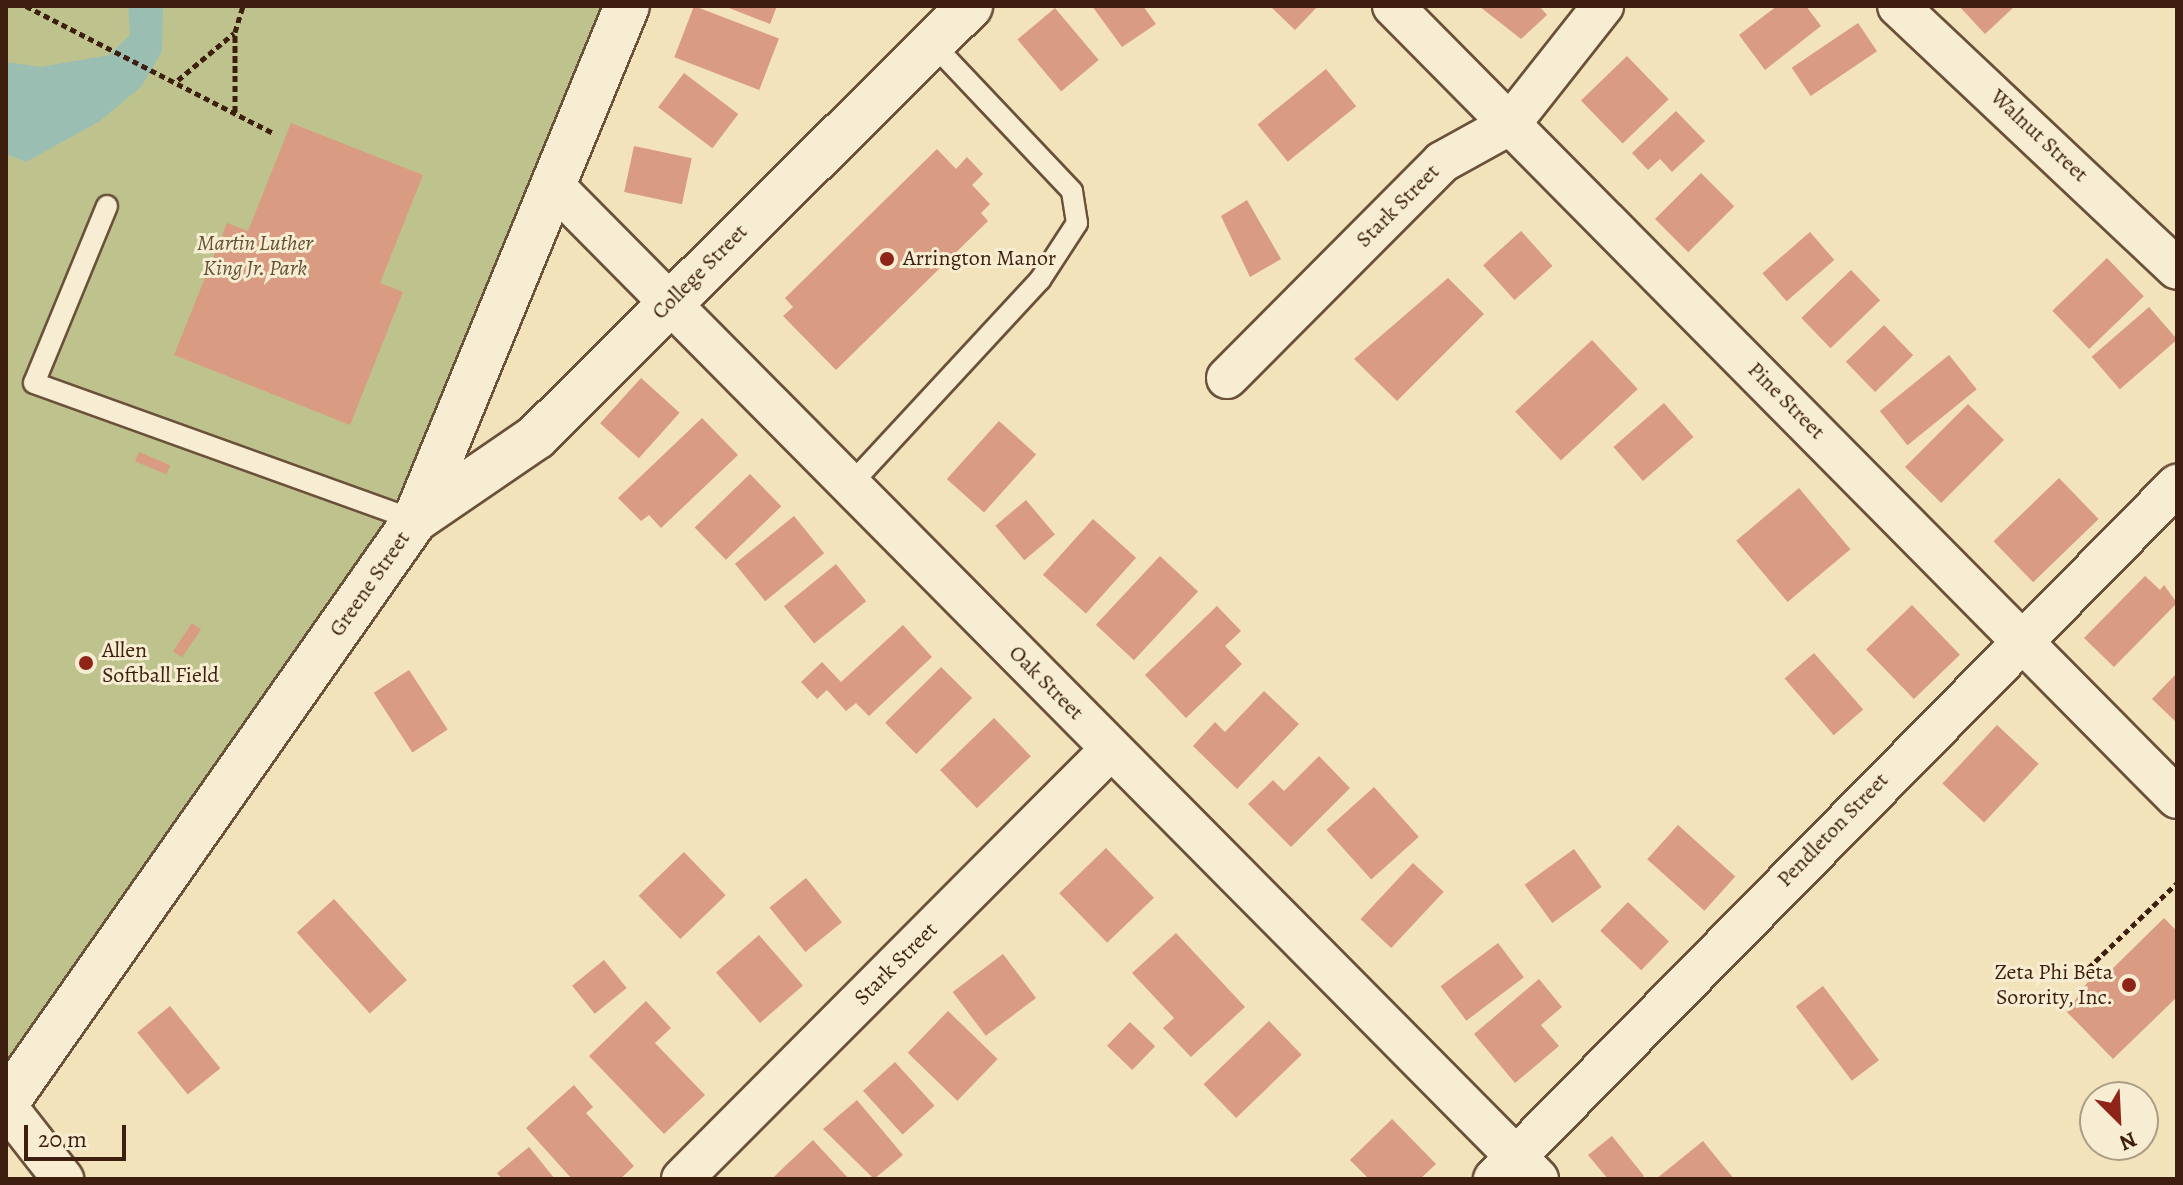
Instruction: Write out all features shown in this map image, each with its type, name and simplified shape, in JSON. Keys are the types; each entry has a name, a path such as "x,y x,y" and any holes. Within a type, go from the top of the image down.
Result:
{"street":[{"name":"Greene Street","path":"6,1104 415,520 627,6"},
{"name":"College Street","path":"415,520 536,437 970,6"},
{"name":"Pine Street","path":"1393,6 2022,636 2177,798"},
{"name":"Stark Street","path":"1227,378 1442,162 1509,125 1603,6"},
{"name":"Walnut Street","path":"1898,6 2177,269"},
{"name":"Oak Street","path":"554,186 1111,749 1516,1172"},
{"name":"Pendleton Street","path":"1516,1172 2022,636 2177,485"},
{"name":"Stark Street","path":"682,1179 1111,749"},
{"path":"6,1104 63,1179"}],"lane":[{"path":"850,485 1040,280 1077,223 1072,191 932,43"},
{"path":"107,206 34,383 415,520"}],"path":[{"path":"26,6 158,68 273,133"},
{"path":"235,112 235,32 243,6"},
{"path":"178,80 235,32"},
{"path":"2081,975 2177,883"}],"green space":[{"name":"Martin Luther King Jr. Park","path":"6,6 627,6 415,520 6,1103"}],"water":[{"path":"128,6 163,7 162,51 142,86 100,121 26,162 6,154 6,62 41,67 109,55 130,35"}],"building":[{"path":"694,6 779,39 759,90 674,57"},
{"path":"724,6 777,6 770,24"},
{"path":"1092,6 1143,6 1156,24 1122,47"},
{"path":"1270,6 1318,6 1295,30"},
{"path":"1479,6 1539,6 1547,15 1521,39"},
{"path":"1777,6 1806,6 1821,26 1765,70 1739,35"},
{"path":"1959,6 2015,6 1985,34"},
{"path":"1055,8 1099,60 1061,92 1017,39"},
{"path":"1858,23 1877,51 1811,96 1792,68"},
{"path":"1627,56 1669,99 1623,144 1581,100"},
{"path":"1326,69 1356,106 1288,162 1258,124"},
{"path":"684,73 738,114 712,148 658,107"},
{"path":"1676,111 1705,141 1672,172 1660,159 1648,170 1632,153"},
{"path":"291,123 423,175 380,283 403,292 350,425 174,355 227,223 248,231"},
{"path":"634,146 692,158 682,204 624,192"},
{"name":"Arrington Manor","path":"937,149 956,169 967,157 983,174 972,185 990,204 981,213 988,221 836,370 783,316 793,307 785,298"},
{"path":"1701,173 1734,206 1688,252 1655,219"},
{"path":"1247,200 1281,259 1250,277 1221,216"},
{"path":"1521,231 1552,266 1515,300 1483,265"},
{"path":"1810,232 1834,260 1787,301 1762,273"},
{"path":"2107,258 2144,296 2089,349 2052,311"},
{"path":"1851,270 1880,300 1831,348 1801,318"},
{"path":"1448,278 1484,314 1397,401 1354,359"},
{"path":"2149,307 2177,340 2120,389 2092,357"},
{"path":"1884,325 1913,355 1875,392 1846,362"},
{"path":"1592,340 1638,389 1561,461 1515,412"},
{"path":"1949,355 1977,389 1908,445 1880,411"},
{"path":"641,378 680,413 639,458 600,423"},
{"path":"1664,403 1694,437 1643,481 1613,447"},
{"path":"1968,404 2004,440 1941,503 1905,467"},
{"path":"702,418 738,455 661,528 649,515 641,521 618,498"},
{"path":"999,421 1036,454 984,512 947,479"},
{"path":"139,452 170,465 166,474 135,461"},
{"path":"750,474 781,506 726,560 695,527"},
{"path":"2059,478 2099,519 2033,582 1994,541"},
{"path":"1799,488 1850,549 1788,602 1736,541"},
{"path":"1026,500 1055,534 1024,560 995,526"},
{"path":"794,516 824,553 765,601 735,564"},
{"path":"1093,519 1136,558 1086,614 1043,575"},
{"path":"1160,556 1198,591 1134,660 1096,625"},
{"path":"836,564 866,601 814,643 784,606"},
{"path":"2145,576 2160,590 2164,585 2177,603 2114,667 2084,638"},
{"path":"1912,605 1960,655 1914,699 1866,649"},
{"path":"1217,606 1241,631 1225,646 1242,664 1186,718 1145,675"},
{"path":"192,623 201,629 182,657 173,651"},
{"path":"903,625 932,657 869,716 856,703 846,711 827,690 817,699 801,682 822,662 841,682"},
{"path":"1814,653 1863,710 1834,735 1785,679"},
{"path":"941,667 972,698 916,754 885,723"},
{"path":"409,670 448,730 412,752 374,693"},
{"path":"2177,673 2177,723 2152,699"},
{"path":"1264,691 1299,724 1237,789 1193,746 1215,722 1225,732"},
{"path":"994,718 1031,756 977,808 940,770"},
{"path":"1997,725 2039,764 1984,822 1942,784"},
{"path":"1319,756 1350,788 1291,847 1248,804 1273,780 1284,791"},
{"path":"1374,787 1419,837 1371,880 1326,830"},
{"path":"1678,825 1735,877 1704,911 1647,859"},
{"path":"1106,848 1154,898 1107,943 1059,893"},
{"path":"1574,849 1602,887 1552,923 1525,885"},
{"path":"684,852 726,895 680,939 639,896"},
{"path":"1413,863 1444,892 1391,948 1360,919"},
{"path":"806,878 842,922 805,952 769,908"},
{"path":"334,899 407,980 370,1013 297,932"},
{"path":"1628,902 1669,942 1641,970 1600,931"},
{"name":"Zeta Phi Beta Sorority, Inc.","path":"2164,918 2177,931 2177,997 2113,1059 2067,1012 2094,973 2101,980"},
{"path":"1176,933 1245,1007 1191,1057 1163,1028 1174,1018 1132,973"},
{"path":"759,935 803,986 760,1023 716,972"},
{"path":"1498,943 1524,977 1466,1021 1440,986"},
{"path":"1003,954 1036,998 986,1036 953,992"},
{"path":"604,960 627,988 595,1014 572,986"},
{"path":"1539,979 1562,1007 1541,1025 1559,1046 1515,1083 1474,1034"},
{"path":"1823,986 1879,1060 1852,1081 1796,1006"},
{"path":"646,1001 671,1028 655,1043 705,1095 664,1134 589,1056"},
{"path":"170,1006 220,1068 188,1095 137,1032"},
{"path":"948,1011 998,1059 957,1101 908,1053"},
{"path":"1269,1021 1302,1055 1236,1118 1204,1084"},
{"path":"1130,1022 1155,1046 1132,1070 1107,1046"},
{"path":"895,1062 934,1106 903,1135 863,1091"},
{"path":"574,1085 593,1107 586,1113 634,1166 620,1179 572,1179 526,1128"},
{"path":"857,1100 903,1155 874,1179 823,1129"},
{"path":"1392,1119 1436,1164 1420,1179 1369,1179 1350,1160"},
{"path":"1612,1136 1644,1176 1640,1179 1608,1179 1588,1155"},
{"path":"813,1140 849,1179 772,1179 783,1168"},
{"path":"1703,1141 1734,1179 1656,1179"},
{"path":"529,1147 555,1179 502,1179 497,1173"}],"place":[{"name":"Arrington Manor","path":"887,259"},
{"name":"Allen Softball Field","path":"86,663"},
{"name":"Zeta Phi Beta Sorority, Inc.","path":"2129,985"}]}
